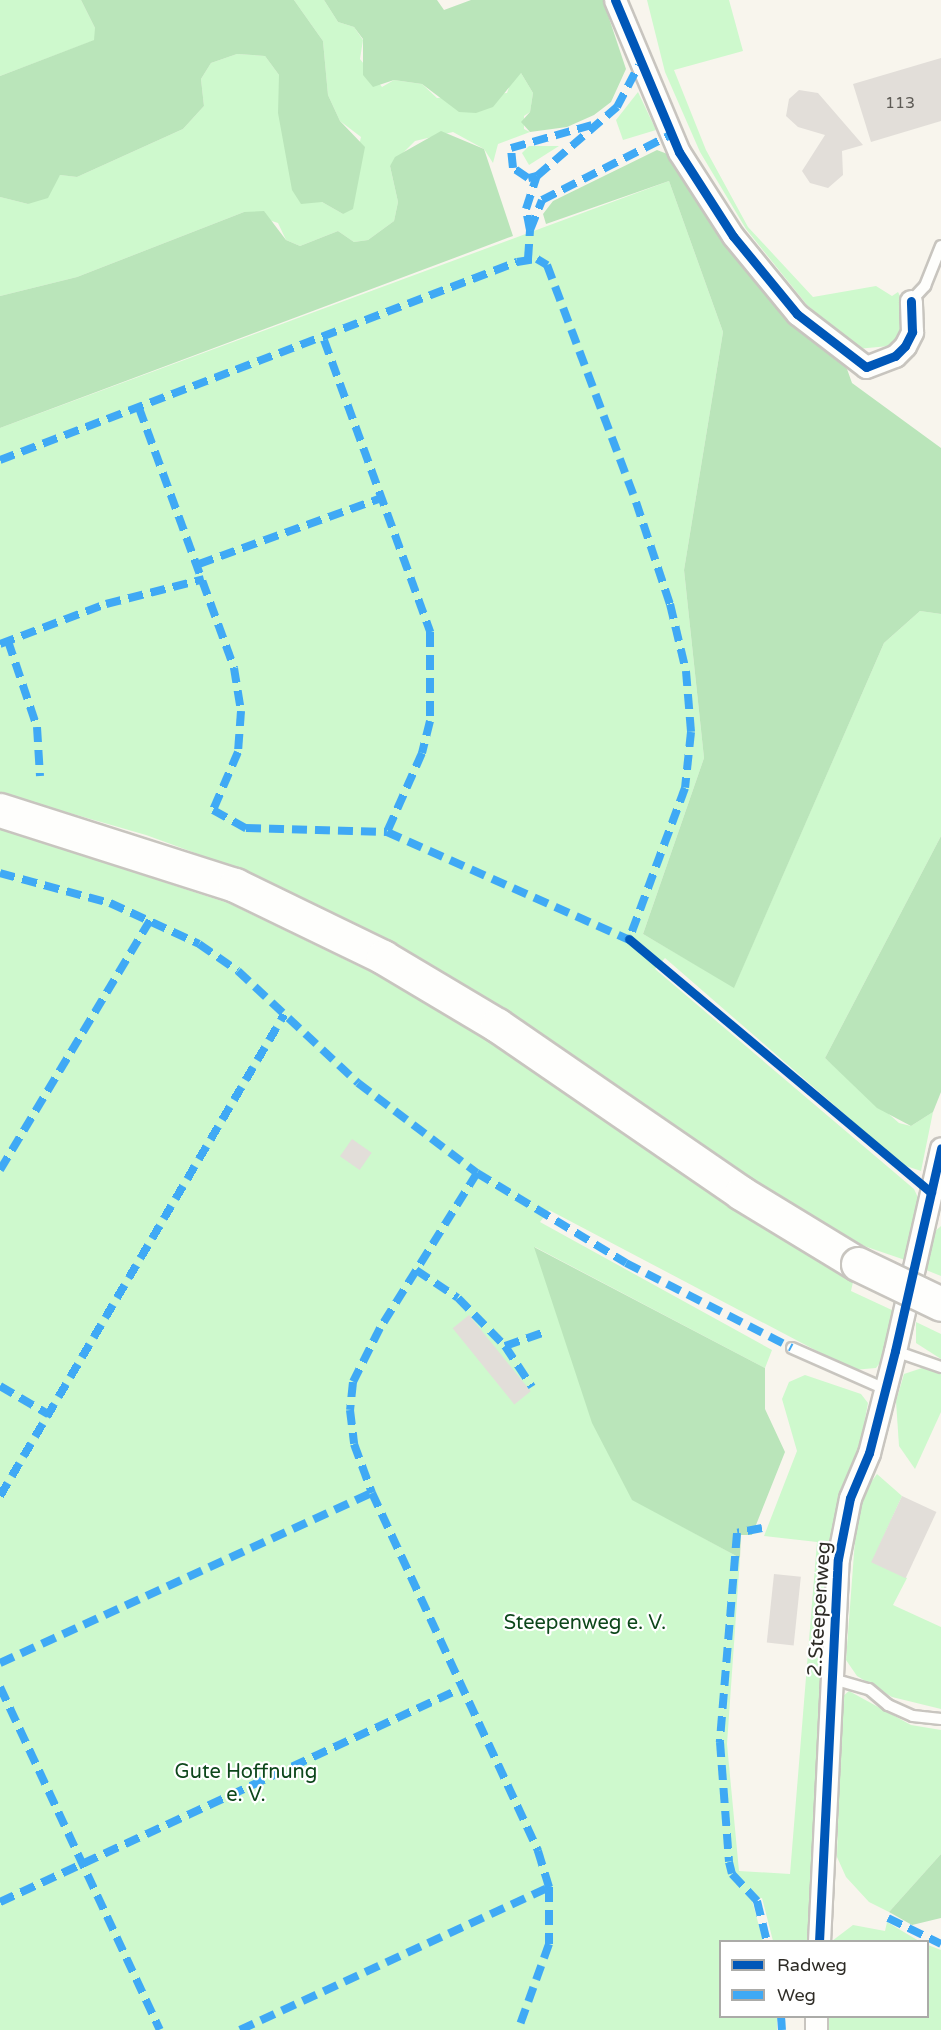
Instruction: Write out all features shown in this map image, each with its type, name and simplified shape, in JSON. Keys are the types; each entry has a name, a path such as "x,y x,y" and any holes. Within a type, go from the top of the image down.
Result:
{"main road":[{"path":"0,810 235,885 383,957 497,1025 741,1193 858,1264 941,1304"}],"street":[{"path":"615,0 679,152 733,236 797,314 866,367 895,356 905,345 912,332 911,301"},
{"name":"2.Steepenweg","path":"819,1940 838,1559 850,1498 896,1351 936,1195 941,1149"}],"lane":[{"path":"911,301 925,286 941,246"},
{"path":"792,1348 885,1389"},
{"path":"896,1351 941,1367"},
{"path":"833,1679 869,1689 888,1705 913,1716 941,1719"}],"green space":[{"path":"0,0 81,0 95,28 95,40 0,76"},
{"path":"81,0 294,0 323,41 328,95 340,121 365,147 353,209 343,214 322,202 301,204 292,190 278,113 279,75 265,56 237,54 211,63 201,79 204,106 183,129 77,177 60,175 48,198 28,204 0,197 0,76 94,40 95,28"},
{"path":"294,0 324,0 338,22 354,27 363,40 360,59 382,87 394,80 422,84 437,98 507,93 513,76 521,73 533,93 530,112 524,116 524,129 530,132 498,144 493,163 484,149 453,132 415,141 390,166 398,202 394,221 368,240 354,242 338,231 300,246 286,240 278,223 244,212 77,277 0,296 0,197 28,204 60,175 77,177 183,129 204,106 201,79 211,63 237,54 265,56 279,75 284,136 322,202 343,214 361,137 340,121 328,95 323,41"},
{"path":"324,0 437,0 444,10 471,0 603,0 626,69 611,102 594,115 567,127 530,132 521,122 530,112 533,93 521,73 493,107 476,113 459,112 422,84 394,80 373,87 363,75 363,39 354,27 338,22"},
{"path":"647,0 729,0 743,51 674,70 706,150 748,227 813,297 876,286 892,296 898,292 904,304 903,330 889,346 857,349 807,305 746,229 700,152 665,72"},
{"path":"638,92 656,130 623,140 616,120"},
{"path":"441,131 484,149 513,236 0,428 0,296 77,277 244,212 264,211 286,240 300,246 338,231 354,242 368,240 394,221 398,202 390,166 395,157"},
{"path":"529,146 559,146 529,165 522,153"},
{"path":"657,150 670,155 725,242 792,321 847,369 852,383 941,448 941,614 920,611 884,643 734,988 643,934 704,758 684,570 723,332 669,181 546,224 543,214 553,201"},
{"path":"669,181 723,332 684,570 704,758 643,934 734,987 884,643 920,611 941,614 941,836 825,1058 899,1123 911,1126 933,1112 921,1171 903,1165 665,958 655,969 914,1189 920,1202 908,1261 864,1246 746,1177 507,1011 389,941 239,869 146,835 0,793 0,428"},
{"name":"Gute Hoffnung e. V.","path":"0,829 228,903 377,975 488,1041 733,1210 853,1282 851,1291 894,1311 882,1360 876,1368 853,1370 549,1210 540,1222 772,1350 765,1368 535,1247 632,1499 740,1558 727,1744 739,1871 790,1874 817,1542 764,1536 797,1451 782,1399 789,1382 805,1375 861,1394 868,1403 860,1446 842,1494 808,1940 773,1940 762,1898 752,1900 763,1940 719,1940 719,2018 777,2018 777,2030 0,2030"},
{"path":"941,836 941,1092 933,1112 911,1126 877,1108 825,1058"},
{"path":"941,1226 941,1276 926,1270 933,1233"},
{"path":"534,1247 765,1368 765,1409 785,1452 752,1535 741,1535 740,1558 632,1500 592,1423"},
{"path":"916,1322 941,1334 941,1359 916,1343"},
{"path":"922,1368 941,1372 941,1412 915,1469 899,1446 896,1401 904,1374"},
{"path":"877,1474 902,1496 872,1562 907,1578 893,1605 941,1627 941,1709 892,1697 857,1676 846,1660 858,1500"},
{"path":"849,1691 911,1725 941,1730 941,1854 889,1912 869,1902 846,1877 837,1857 842,1697"},
{"path":"941,1854 941,1918 912,1925 889,1912"},
{"path":"887,1922 917,1940 833,1940 853,1925 885,1931"},
{"path":"929,1945 941,1950 941,2030 829,2030 829,2018 929,2018"}],"building":[{"path":"941,58 941,121 871,142 853,84"},
{"path":"799,90 818,93 863,145 842,151 843,175 828,188 810,183 802,171 825,135 798,127 786,116 789,99"},
{"path":"352,1139 372,1153 360,1170 340,1156"},
{"path":"469,1315 531,1391 514,1404 453,1328"},
{"path":"902,1496 936,1512 906,1578 871,1562"},
{"path":"774,1574 801,1577 794,1645 767,1643"}],"marked path":[{"path":"530,230 526,209 537,176 617,107 639,65"},
{"path":"537,176 528,178 513,168 511,148 592,125"},
{"path":"528,259 530,230 542,200 670,135"},
{"path":"0,460 517,262 537,259 547,265 636,502 670,604 686,671 691,732 685,788 629,939"},
{"path":"324,340 430,632 430,721 422,753 387,832"},
{"path":"139,408 234,668 241,711 238,752 213,810 246,828 387,832 632,941"},
{"path":"199,564 381,498"},
{"path":"0,644 106,604 204,579"},
{"path":"8,641 37,727 40,776"},
{"path":"0,873 110,903 199,944 238,971 358,1083 477,1173 626,1263 792,1348"},
{"path":"0,1170 150,920"},
{"path":"0,1496 284,1015"},
{"path":"477,1173 380,1328 353,1382 350,1410 354,1444 372,1493 538,1851 549,1887 549,1944 518,2030"},
{"path":"416,1270 458,1298 505,1346 545,1332"},
{"path":"505,1346 532,1387"},
{"path":"0,1386 48,1414"},
{"path":"0,1663 372,1493"},
{"path":"762,1528 737,1533 720,1742 729,1862 732,1874 757,1901 767,1940"},
{"path":"0,1687 160,2030"},
{"path":"0,1902 464,1687"},
{"path":"240,2030 549,1887"},
{"path":"888,1918 941,1944"},
{"path":"781,2018 782,2030"}],"cycle path":[{"path":"615,0 679,152 733,236 797,314 866,367 895,356 905,346 912,332 911,301"},
{"path":"629,939 931,1192"},
{"path":"819,1940 838,1559 850,1498 869,1453 895,1351 941,1148"}],"park label":[{"name":"Steepenweg e. V.","path":"585,1623"}]}
